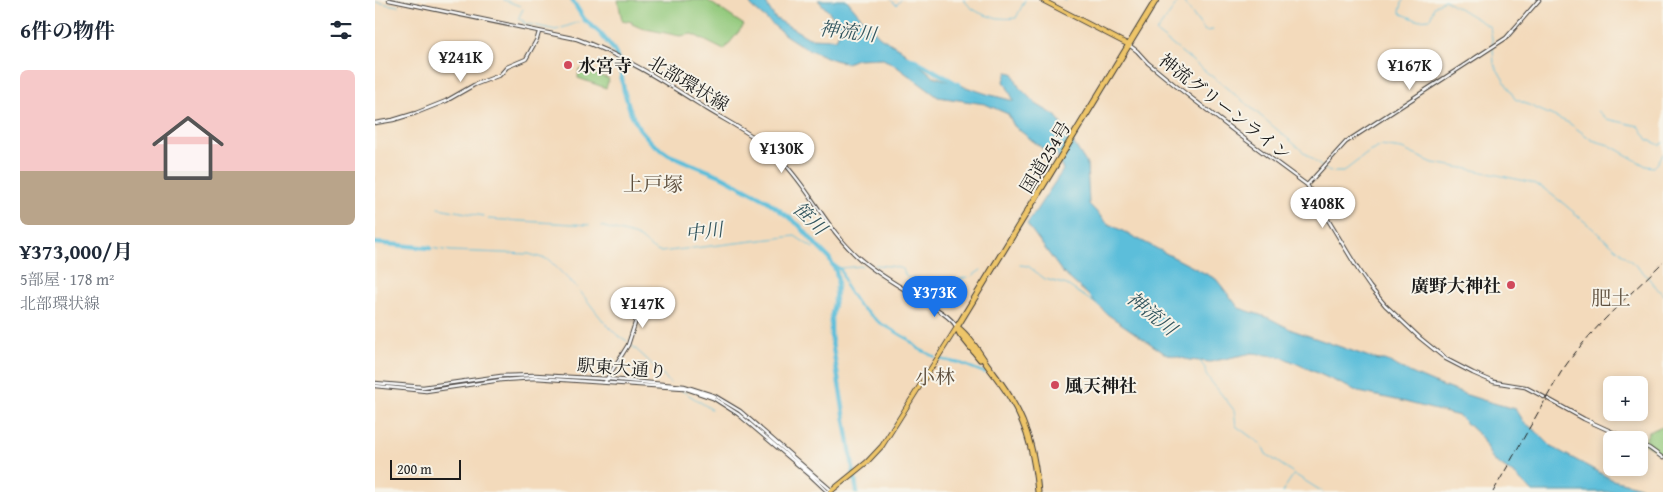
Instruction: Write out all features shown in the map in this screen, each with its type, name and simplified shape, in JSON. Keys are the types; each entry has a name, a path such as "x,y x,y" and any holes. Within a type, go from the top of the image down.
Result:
{"highway":[{"name":"国道254号","path":"957,327 1156,0"},
{"path":"957,327 963,331 1017,408 1035,459 1038,492"}],"main road":[{"path":"1042,0 1092,27 1122,39 1128,46"},
{"path":"830,492 875,455 957,327"}],"street":[{"path":"375,123 416,113 500,75 507,67 526,59 539,32 389,0"},
{"path":"1307,185 1346,142 1506,38 1539,0"},
{"name":"北部環状線","path":"539,32 577,39 601,48 666,84 761,142 791,170 830,227 849,249 869,266 943,313 957,327"},
{"name":"神流グリーンライン","path":"1128,46 1237,134 1307,185 1370,287 1415,335 1438,353 1461,367 1494,382 1525,387 1544,397"},
{"path":"605,382 629,343 639,311"},
{"name":"駅東大通り","path":"375,385 423,387 501,376 535,375 684,386 715,396 740,411 830,492"},
{"name":"駅東大通り","path":"375,385 426,390 500,380 535,378 677,388 697,392 713,398 738,414 830,492"},
{"path":"1548,399 1610,431"},
{"path":"1648,448 1663,458"}],"green space":[{"path":"618,0 707,0 744,25 724,50 692,34 680,36 641,28 632,24 632,22 622,20"},
{"path":"579,69 609,79 606,88 578,78"},
{"path":"1663,427 1663,455 1648,446 1649,432"}],"water":[{"path":"748,0 764,0 775,18 809,38 836,39 840,31 837,21 818,0 847,0 880,37 900,49 933,76 1014,101 1004,81 1007,72 1013,73 1019,87 1036,104 1056,116 1087,164 1089,204 1107,223 1216,279 1239,308 1269,318 1292,330 1378,360 1385,360 1449,389 1516,409 1524,422 1552,447 1603,476 1645,488 1649,492 1533,492 1515,475 1493,460 1481,437 1459,416 1359,392 1282,357 1252,353 1210,362 1189,360 1164,353 1107,314 1063,273 1027,224 1063,170 1056,152 1043,149 1014,126 1008,114 985,104 938,97 893,64 881,58 856,59 847,63 834,60 805,48 785,35 752,7"}],"waterway":[{"path":"504,0 520,6"},
{"name":"笹川","path":"572,0 584,19 600,33 614,50 619,62 624,91 631,113 639,128 652,143 669,155 721,176 766,200 799,225 829,258 836,271 838,281 831,320 831,336 857,492"},
{"path":"891,0 896,5 901,0"},
{"path":"964,0 974,10 987,16 1009,18 1016,18 1025,0"},
{"path":"1182,0 1205,31 1213,30"},
{"path":"1403,0 1400,11 1402,14 1417,20 1430,19 1434,7 1444,0 1447,1 1490,27 1493,44"},
{"path":"1179,1 1156,32 1243,101 1324,169 1343,172 1369,152 1381,146 1402,149 1433,163 1530,182 1543,188 1564,204 1644,273 1663,295"},
{"path":"375,2 398,6"},
{"path":"523,9 518,19 524,21 523,23 556,30 579,22"},
{"path":"1493,48 1494,64 1515,99 1569,123 1592,140 1609,145 1646,166 1654,167 1663,154"},
{"name":"神流川","path":"906,57 913,59 959,85"},
{"path":"1598,111 1607,119 1639,126 1648,140 1660,145 1663,143"},
{"name":"中川","path":"438,208 484,216"},
{"name":"中川","path":"488,219 589,225"},
{"name":"中川","path":"601,226 636,236 660,252 795,236 813,248"},
{"name":"中川","path":"375,243 430,248"},
{"path":"430,248 451,251 529,254 549,260 579,290 604,322 616,334 627,341"},
{"path":"833,264 841,268 862,266"},
{"path":"834,265 841,270 845,282"},
{"path":"875,265 903,269 906,277 943,283 968,277"},
{"path":"1020,265 1028,266 1045,279 1067,285 1099,306"},
{"path":"972,276 981,270"},
{"path":"845,285 858,305 880,323"},
{"path":"882,324 908,339 919,349 935,357"},
{"path":"630,344 670,383"},
{"path":"939,359 960,363 985,373"},
{"path":"1199,360 1205,368 1206,375 1234,410 1236,426 1262,445 1266,454 1292,472"},
{"path":"678,388 711,409"},
{"path":"1282,492 1294,474 1323,492"}],"railway":[{"path":"1493,492 1560,374 1571,359 1609,315 1663,262"}],"place":[{"name":"水宮寺","path":"568,65"},
{"name":"廣野大神社","path":"1511,285"},
{"name":"風天神社","path":"1055,385"}],"district":[{"name":"上戸塚","path":"653,183"},
{"name":"肥土","path":"1611,297"},
{"name":"小林","path":"935,376"}]}
